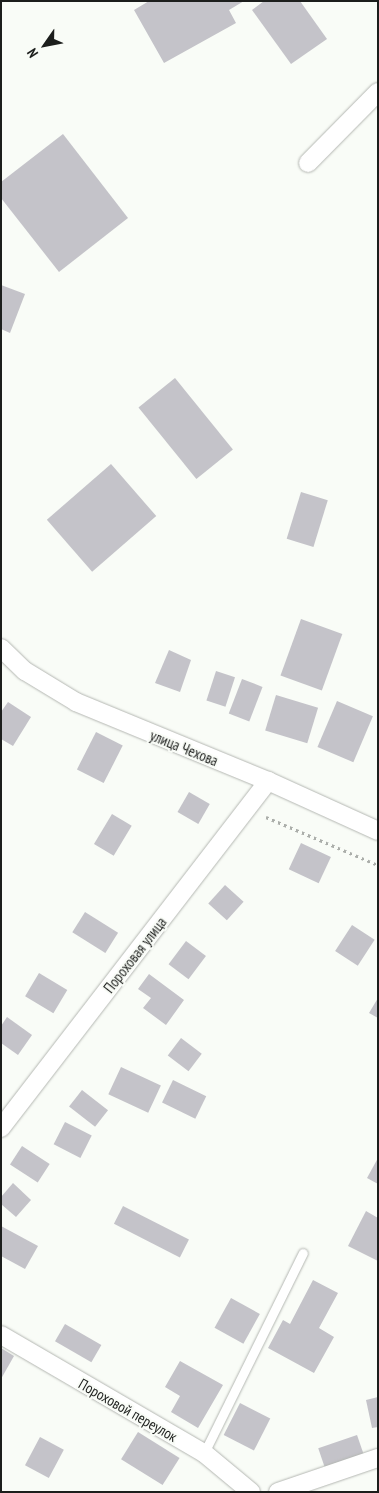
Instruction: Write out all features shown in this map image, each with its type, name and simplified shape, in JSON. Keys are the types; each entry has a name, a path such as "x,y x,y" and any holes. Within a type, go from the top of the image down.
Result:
{"street":[{"path":"308,163 378,92"},
{"name":"улица Чехова","path":"1,648 25,672 76,702 268,781 378,830"},
{"name":"Пороховая улица","path":"1,1128 268,781"},
{"name":"Пороховой переулок","path":"1,1335 204,1453 251,1492"},
{"path":"278,1492 378,1458"}],"lane":[{"path":"204,1453 303,1253"}],"path":[{"path":"248,809 378,865"}],"building":[{"path":"149,1 244,1 229,10 236,23 164,63 134,10"},
{"path":"264,1 300,1 327,39 291,64 252,10"},
{"path":"63,134 128,218 59,272 1,198 1,182"},
{"path":"1,285 25,294 10,333 1,329"},
{"path":"175,378 233,449 196,479 138,408"},
{"path":"111,464 156,516 92,572 47,520"},
{"path":"301,492 328,500 313,547 287,539"},
{"path":"301,619 342,634 322,690 280,675"},
{"path":"169,650 191,660 180,692 155,683"},
{"path":"216,671 235,677 225,707 206,700"},
{"path":"242,679 263,687 249,721 229,714"},
{"path":"276,695 318,708 307,743 265,730"},
{"path":"337,701 373,716 353,762 317,747"},
{"path":"8,702 31,717 13,746 1,739 1,712"},
{"path":"96,732 123,746 104,783 77,769"},
{"path":"189,792 210,804 198,824 178,812"},
{"path":"112,814 132,826 114,856 94,844"},
{"path":"301,843 331,857 319,883 289,869"},
{"path":"225,885 244,902 227,920 208,904"},
{"path":"85,912 118,933 105,953 72,932"},
{"path":"352,925 375,940 358,966 335,951"},
{"path":"186,941 206,956 189,979 169,964"},
{"path":"39,973 67,990 53,1013 25,996"},
{"path":"149,974 184,1000 166,1025 143,1008 151,998 138,989"},
{"path":"378,998 378,1018 369,1013"},
{"path":"7,1017 32,1035 18,1055 1,1043 1,1026"},
{"path":"181,1038 202,1054 189,1071 168,1056"},
{"path":"121,1067 161,1086 148,1113 108,1094"},
{"path":"173,1080 206,1096 195,1119 162,1102"},
{"path":"82,1090 108,1110 95,1127 69,1107"},
{"path":"65,1122 92,1136 80,1158 54,1144"},
{"path":"22,1146 50,1164 38,1182 10,1164"},
{"path":"378,1158 378,1184 367,1178"},
{"path":"13,1183 31,1200 16,1217 1,1204 1,1197"},
{"path":"123,1206 189,1240 180,1257 114,1224"},
{"path":"366,1211 378,1218 378,1261 348,1246"},
{"path":"1,1226 38,1246 25,1269 1,1256"},
{"path":"313,1280 338,1293 319,1328 334,1337 314,1373 268,1348 283,1320 290,1324"},
{"path":"231,1298 260,1314 243,1344 215,1328"},
{"path":"65,1324 101,1345 91,1362 55,1341"},
{"path":"1,1348 14,1356 1,1379"},
{"path":"180,1361 223,1385 198,1428 171,1412 180,1396 165,1387"},
{"path":"378,1397 378,1427 372,1428 366,1400"},
{"path":"240,1403 270,1418 254,1451 224,1435"},
{"path":"138,1432 180,1458 163,1485 121,1459"},
{"path":"357,1435 364,1455 325,1468 318,1448"},
{"path":"40,1437 64,1450 49,1478 25,1465"}]}
